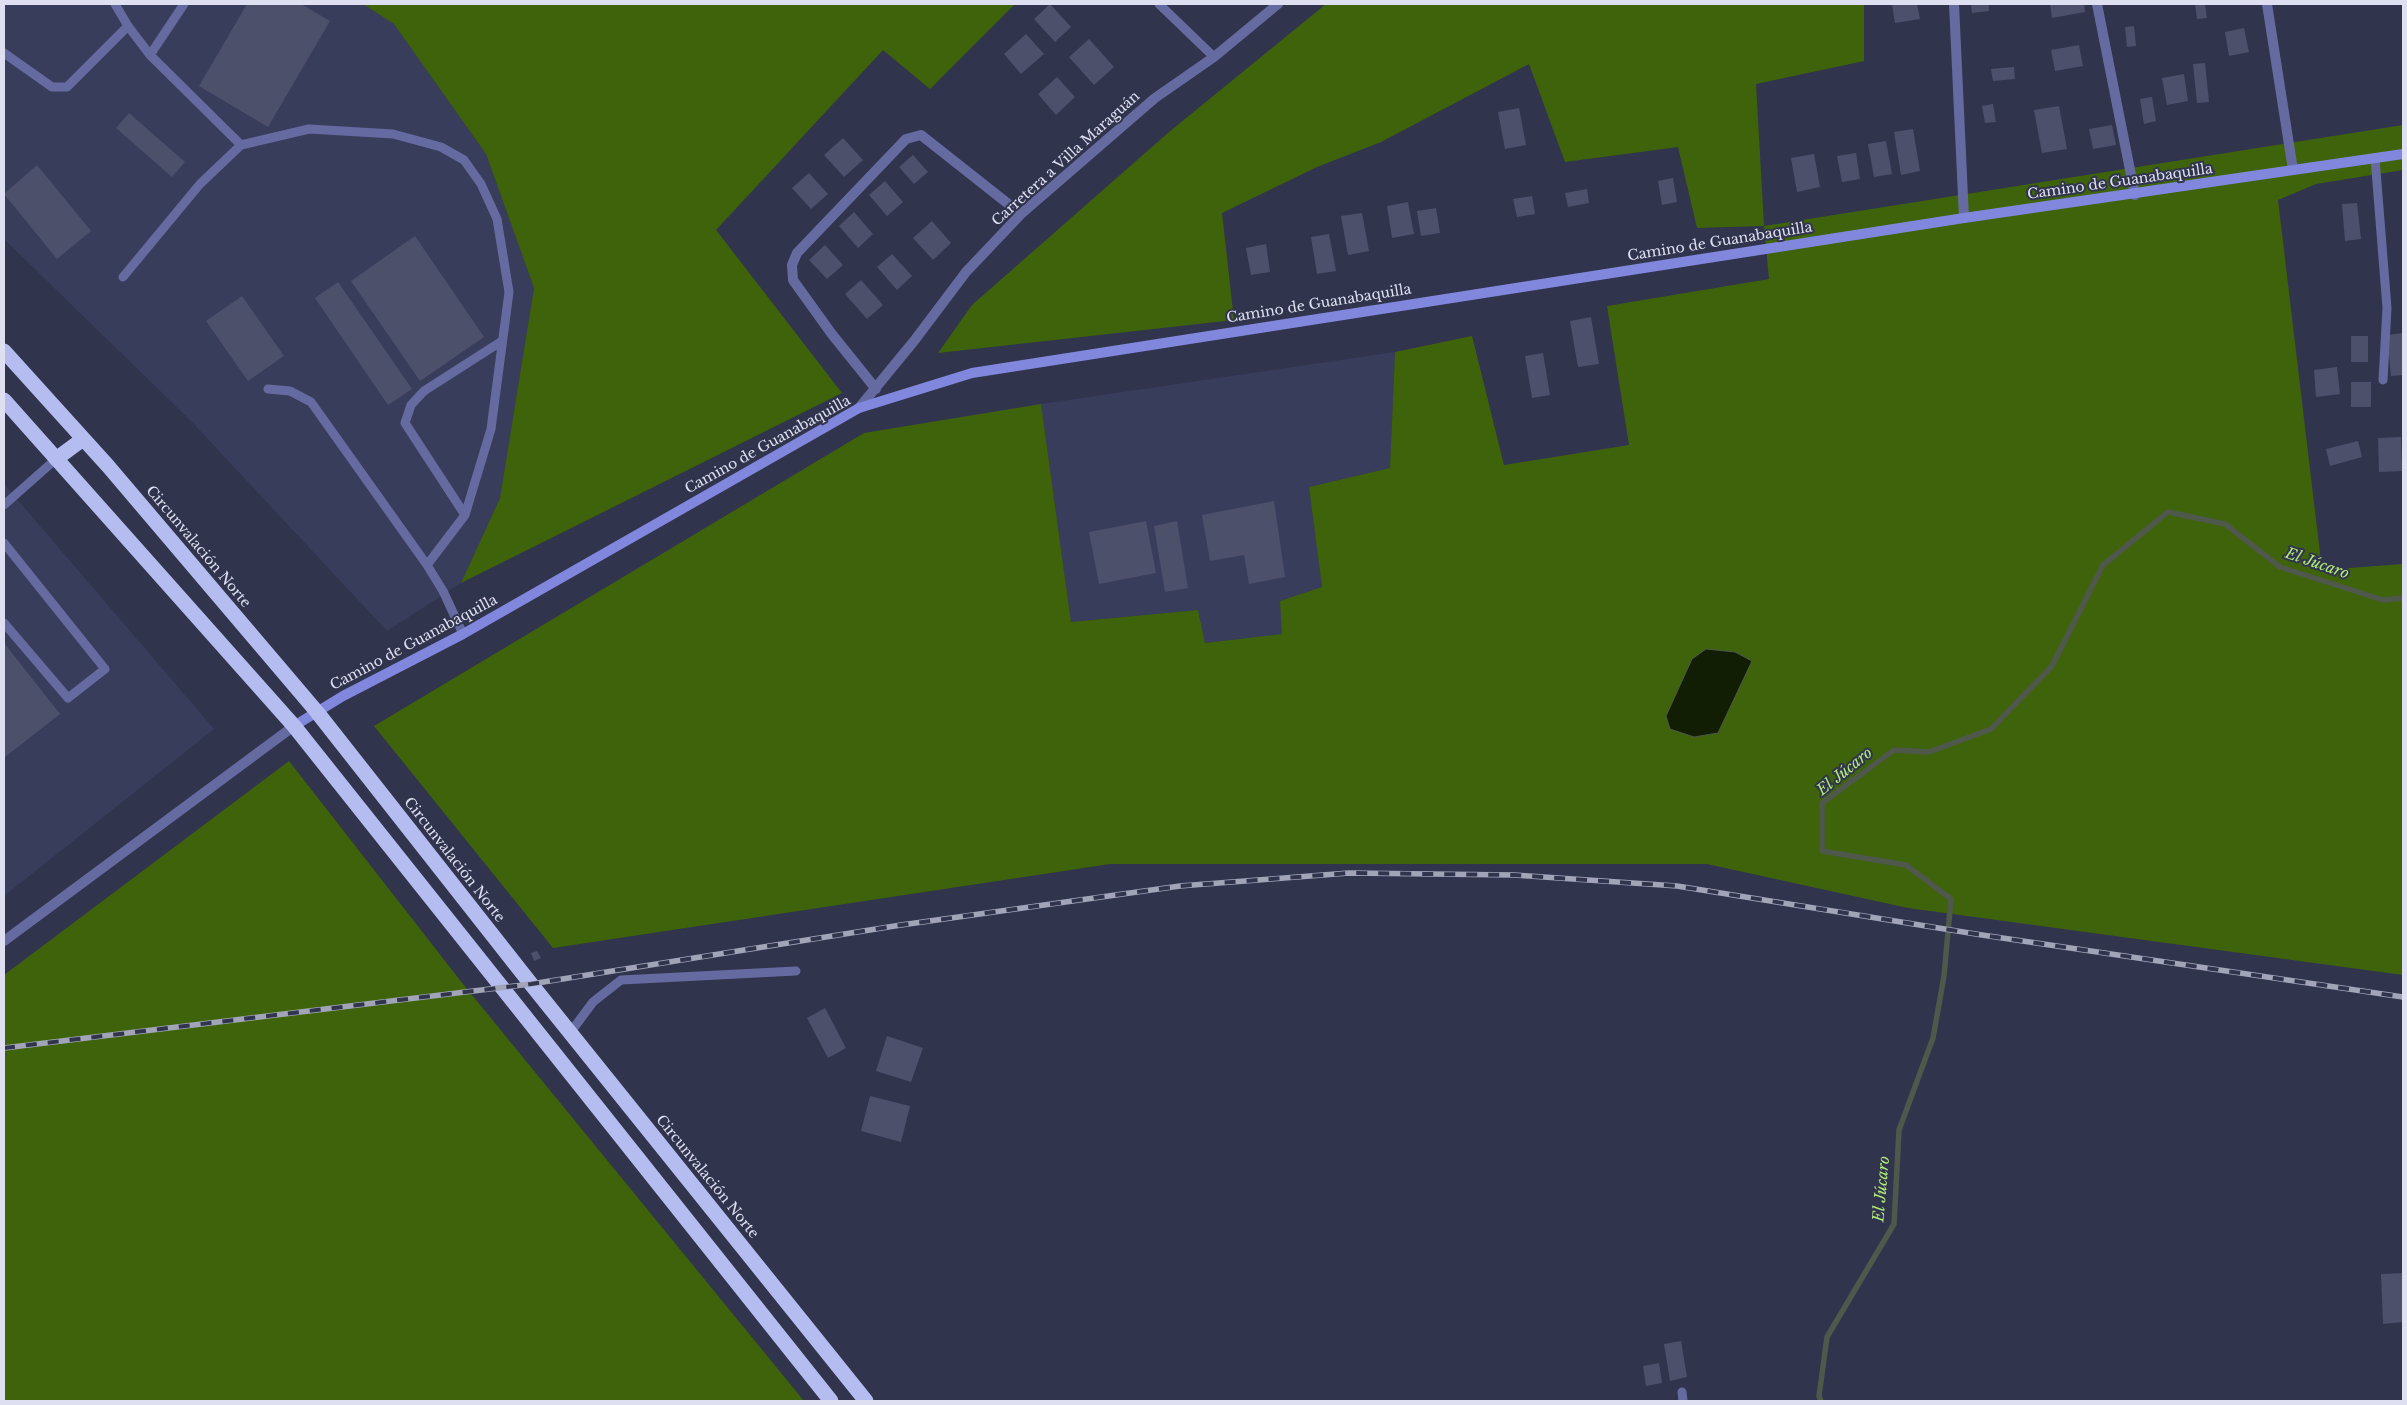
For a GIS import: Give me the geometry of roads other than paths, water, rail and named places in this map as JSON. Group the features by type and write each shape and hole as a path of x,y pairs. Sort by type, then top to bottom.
{"highway":[{"name":"Circunvalación Norte","path":"4,351 83,439 317,712 570,1033 866,1401"},
{"path":"4,400 294,726 831,1401"},
{"path":"56,459 83,439"}],"street":[{"name":"Carretera a Villa Maraguán","path":"860,408 914,342 966,272 1021,214 1155,98 1214,57 1278,4"},
{"path":"1954,4 1964,218"},
{"path":"2097,4 2135,195"},
{"path":"2267,4 2293,170"},
{"path":"876,388 831,333 793,280 792,265 797,253 906,139 921,135 1021,214"},
{"name":"Camino de Guanabaquilla","path":"294,726 463,634 860,408 972,373 1964,218 2135,195 2403,154"},
{"path":"4,941 294,726"}],"lane":[{"path":"115,4 128,26 150,55 241,145"},
{"path":"150,55 184,4"},
{"path":"1159,4 1214,57"},
{"path":"4,53 52,87 67,87 128,26"},
{"path":"123,276 200,184 241,145 310,129 393,134 441,147 464,160 481,184 497,219 509,292 491,429 465,514 427,566"},
{"path":"2375,158 2386,308 2383,380"},
{"path":"465,514 405,423 411,405 424,391 502,341"},
{"path":"268,389 290,391 311,402 427,566 443,591 463,634"},
{"path":"4,505 56,459"},
{"path":"4,543 105,668 68,698 4,623"},
{"path":"570,1033 593,1002 621,980 796,971"},
{"path":"1682,1392 1683,1401"}],"waterway":[{"name":"El Júcaro","path":"1821,1401 1819,1396 1827,1337 1894,1224 1899,1130 1933,1038 1944,976 1951,899 1906,865 1822,851 1822,803 1894,750 1929,752 1991,729 2052,666 2103,565 2168,512 2225,524 2280,567 2383,600 2403,598"}],"railway":[{"path":"4,1048 531,984 901,925 1180,886 1349,873 1514,875 1677,886 1982,935 2403,997"}]}
